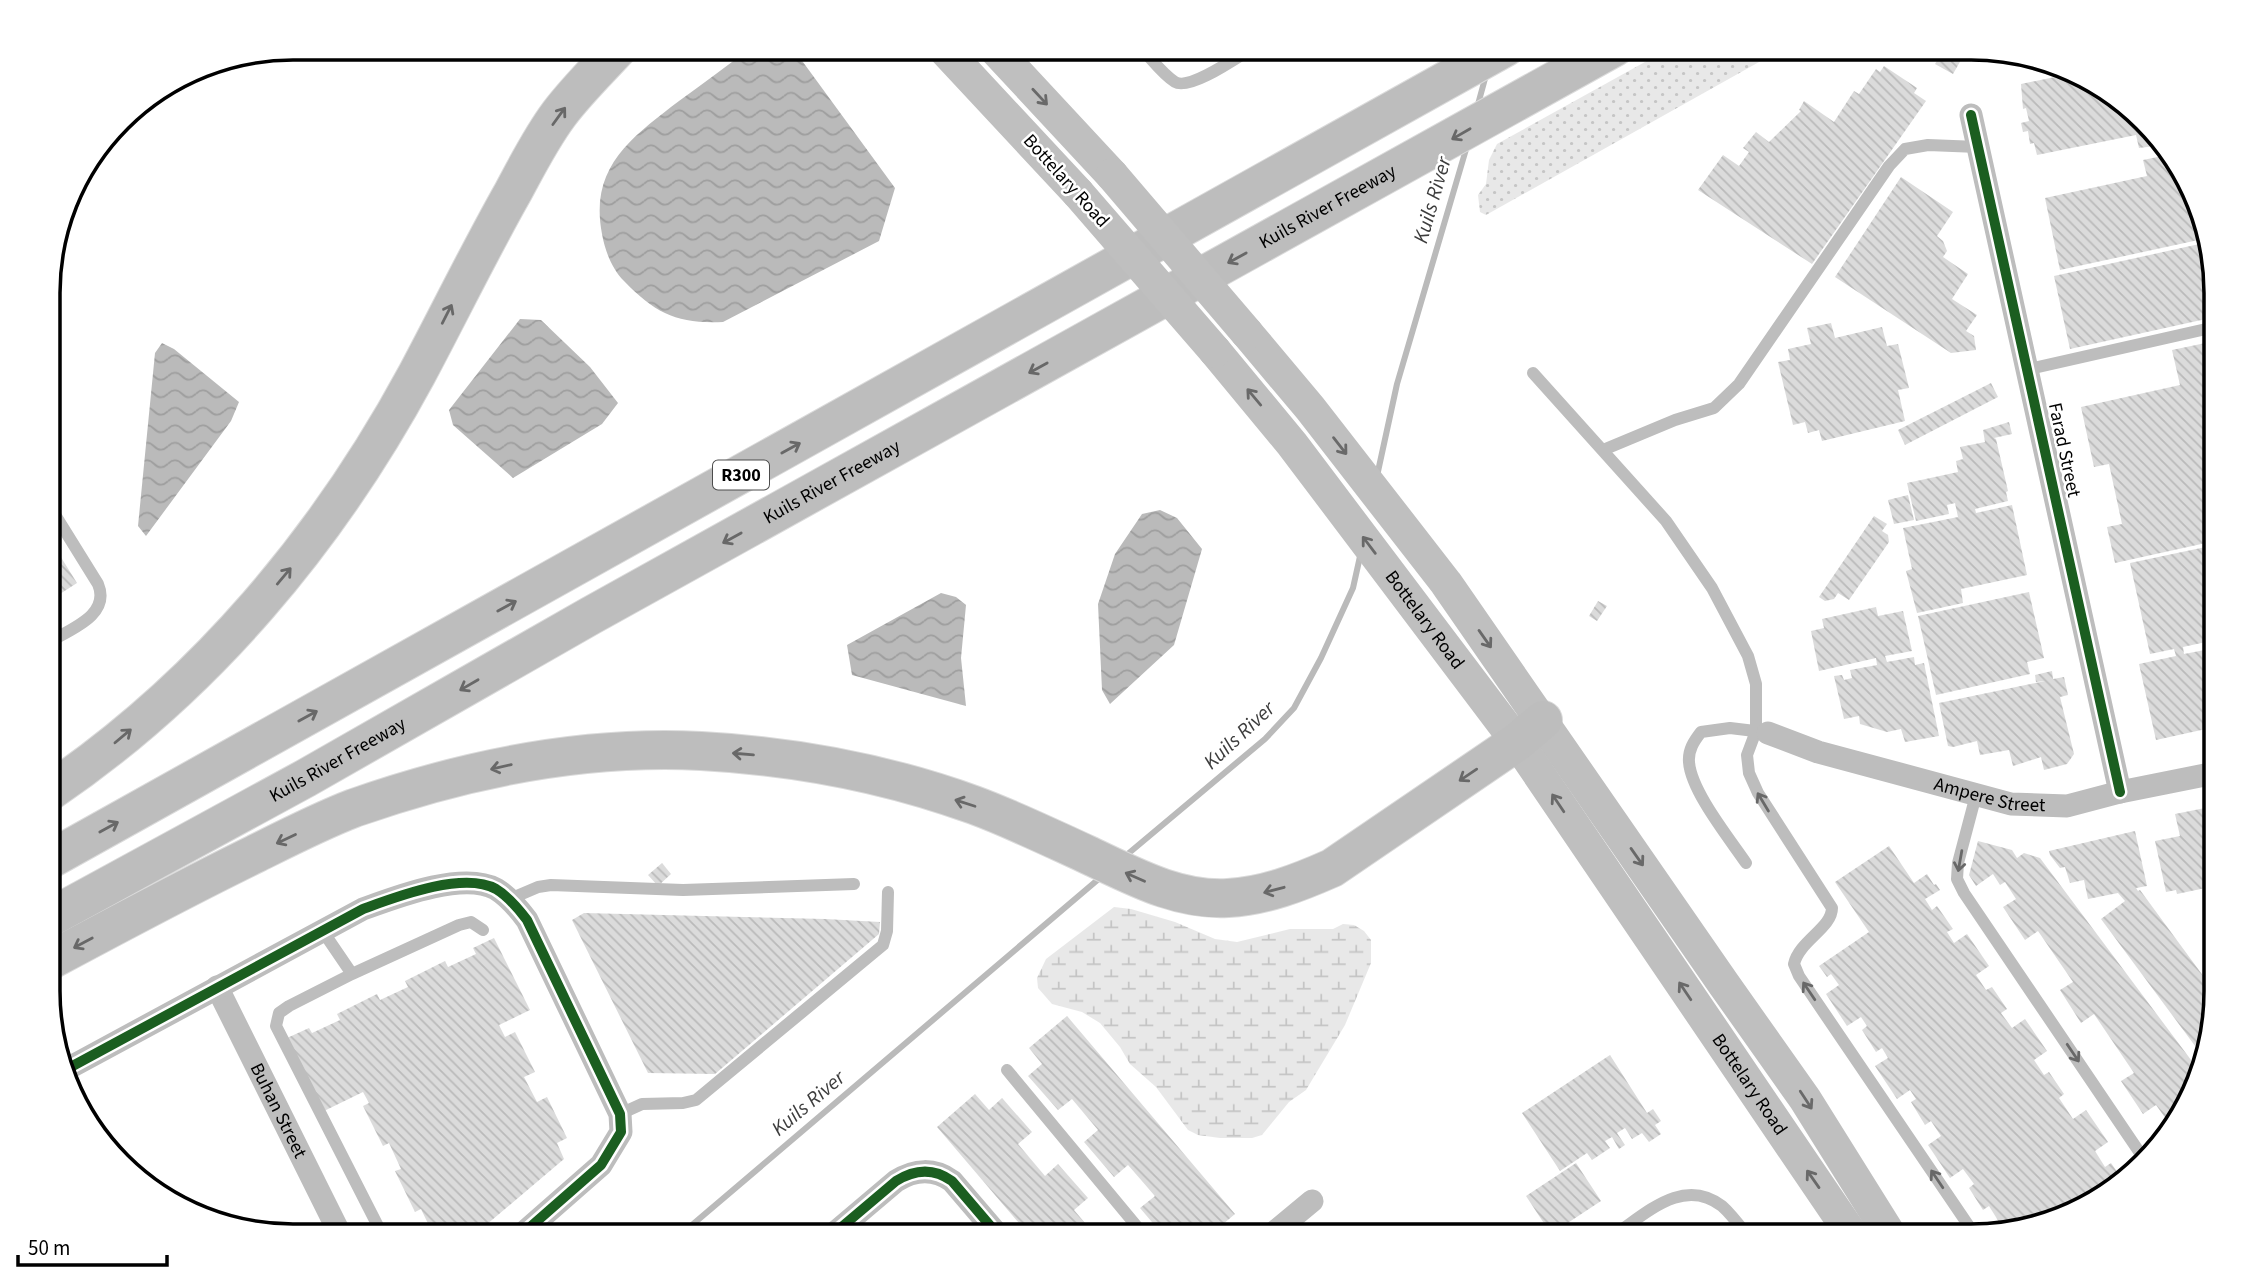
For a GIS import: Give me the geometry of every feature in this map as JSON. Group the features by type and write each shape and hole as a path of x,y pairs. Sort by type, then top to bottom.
{"highway":[{"path":"60,784 122,737 196,672 252,614 292,566 363,467 416,374 474,261 558,115 607,60"},
{"name":"R300","path":"60,854 1482,60"},
{"name":"Kuils River Freeway","path":"60,912 306,778 590,616 1591,60"},
{"path":"60,955 202,880 352,809 444,780 538,760 620,752 698,751 799,760 860,772 973,805 1028,827 1144,881 1200,897 1225,898 1255,895 1299,883 1332,868 1530,731"}],"main road":[{"name":"Bottelary Road","path":"954,60 1078,193 1215,351 1292,444 1426,618 1530,731 1768,1043 1883,1223"},
{"name":"Bottelary Road","path":"1005,60 1112,175 1247,333 1310,408 1446,583 1530,731 1844,1223"}],"street":[{"name":"Farad Street","path":"1971,115 2120,792"},
{"name":"Ampere Street","path":"1762,732 1818,752 2011,804 2067,806 2120,792 2203,776"},
{"path":"72,1066 363,909 398,896 450,884 476,884 494,888 510,899 527,920 620,1114 621,1132 601,1165 534,1224"},
{"name":"Buhan Street","path":"217,988 335,1224"},
{"path":"846,1224 896,1181 906,1175 928,1171 952,1181 988,1224"},
{"path":"1286,1223 1312,1201"}],"lane":[{"path":"1153,60 1173,81 1182,85 1194,82 1232,60"},
{"path":"1603,450 1675,420 1714,408 1739,384 1889,166 1905,149 1928,145 1978,148"},
{"path":"2029,369 2203,330"},
{"path":"1533,373 1666,521 1718,599 1748,656 1756,684 1762,732 1748,755 1749,773 1758,793 1832,908 1830,919 1798,952 1794,964 1799,976 1967,1223"},
{"path":"60,523 98,583 102,595 96,612 60,635"},
{"path":"1746,863 1692,778 1688,760 1692,743 1701,732 1730,728 1762,732"},
{"path":"1976,795 1958,863 1957,879 2139,1151"},
{"path":"510,899 538,887 551,886 683,890 854,884"},
{"path":"620,1114 642,1104 696,1100 883,945 887,931 888,892"},
{"path":"377,1224 276,1026 279,1013 352,974 459,925 471,922 483,930"},
{"path":"322,930 352,974"},
{"path":"1007,1070 1133,1224"},
{"path":"1632,1223 1669,1198 1687,1195 1706,1198 1722,1206 1737,1223"}],"green space":[{"path":"1649,60 1763,60 1486,215 1480,212 1478,195 1486,184 1489,160 1497,144"},
{"path":"1114,907 1131,909 1175,922 1215,939 1237,942 1290,929 1333,929 1343,924 1354,925 1364,931 1371,940 1371,963 1345,1025 1306,1090 1289,1102 1262,1135 1252,1138 1220,1138 1198,1135 1188,1130 1156,1087 1130,1064 1100,1023 1082,1012 1052,1004 1038,988 1037,978 1046,959"}],"water":[{"path":"735,60 801,60 895,188 879,241 723,322 680,319 658,309 647,302 616,271 607,253 600,211 602,190 608,172 618,156 662,114"},
{"path":"520,319 541,320 590,367 618,403 602,424 513,478 453,425 449,410"},
{"path":"162,343 174,349 239,402 231,421 146,536 138,526 155,353"},
{"path":"1160,510 1177,518 1202,549 1174,645 1110,704 1102,690 1098,604 1115,554 1142,514"},
{"path":"941,593 956,597 966,605 961,658 966,706 852,675 847,645"}],"building":[{"path":"1937,60 1961,60 1953,74 1935,64"},
{"path":"1884,66 1917,88 1914,93 1926,101 1812,264 1698,190 1723,155 1739,166 1749,152 1743,148 1756,132 1769,142 1801,111 1799,110 1804,101 1834,122 1854,91 1859,94 1876,69 1880,72"},
{"path":"2060,77 2112,108 2151,146 2139,148 2136,135 2037,155 2034,143 2030,144 2028,131 2023,132 2021,123 2029,121 2026,108 2023,109 2021,84"},
{"path":"2159,157 2186,203 2198,240 2060,270 2045,198 2147,176 2143,160"},
{"path":"1901,177 1953,212 1937,236 1943,241 1947,251 1943,257 1968,274 1952,299 1977,315 1966,331 1974,336 1976,350 1951,353 1835,277"},
{"path":"2198,244 2203,277 2203,320 2070,349 2054,276"},
{"path":"1831,323 1835,338 1882,327 1887,346 1898,344 1909,388 1898,390 1905,421 1822,441 1819,430 1808,433 1805,422 1793,425 1778,362 1790,360 1788,349 1811,344 1807,328"},
{"path":"2203,344 2203,544 2115,563 2107,527 2122,524 2109,464 2094,467 2081,407 2180,385 2172,350"},
{"path":"1991,383 1998,397 1905,445 1898,430"},
{"path":"2009,422 2012,434 1994,438 2008,491 2008,501 1975,509 1976,513 2012,505 2027,575 1961,589 1963,603 1917,613 1906,571 1912,569 1903,528 1958,517 1955,503 1947,505 1949,514 1916,521 1907,483 1958,472 1956,461 1963,459 1960,447 1985,442 1983,430"},
{"path":"1908,495 1914,520 1894,524 1888,500"},
{"path":"1874,516 1887,524 1882,531 1888,535 1889,542 1849,600 1838,593 1834,599 1825,601 1819,597"},
{"path":"2203,548 2203,643 2183,647 2184,654 2203,650 2203,730 2156,740 2139,664 2176,656 2174,649 2150,654 2130,563"},
{"path":"60,556 77,583 60,594"},
{"path":"2029,592 2044,658 2027,662 2030,674 1936,695 1918,616"},
{"path":"1598,601 1607,606 1597,621 1589,616"},
{"path":"1876,607 1878,616 1903,611 1912,651 1885,656 1887,662 1914,657 1915,665 1924,663 1939,736 1905,742 1901,729 1887,732 1860,724 1859,716 1844,719 1834,676 1842,675 1844,680 1852,678 1850,670 1877,665 1876,658 1819,671 1811,631 1824,628 1822,619"},
{"path":"2052,671 2053,679 2064,677 2068,695 2060,697 2074,754 2067,764 2044,770 2041,757 2013,766 2009,750 1980,755 1977,741 1948,746 1939,703 2045,681 2036,682 2035,675"},
{"path":"2203,808 2203,889 2177,894 2176,890 2166,892 2155,841 2180,836 2175,814"},
{"path":"2135,831 2147,886 2136,888 2203,976 2202,1021 2197,1048 2101,919 2125,901 2118,893 2088,899 2084,880 2070,883 2065,867 2060,868 2049,851"},
{"path":"1978,841 2012,850 2017,858 2024,853 2040,858 2192,1062 2186,1080 2165,1118 2156,1105 2143,1114 2121,1081 2134,1073 2094,1014 2081,1023 2060,990 2073,982 2038,931 2025,940 2003,907 2016,899 2005,882 2000,885 1993,874 1976,886 1969,875"},
{"path":"1889,846 1914,883 1927,874 1940,890 1925,899 1932,910 1937,906 1953,929 1947,932 1954,943 1967,934 1989,966 1976,975 1986,990 1992,987 2007,1009 2001,1013 2012,1028 2025,1019 2047,1051 2034,1060 2044,1075 2049,1072 2064,1094 2059,1098 2073,1119 2086,1110 2108,1142 2095,1151 2105,1167 2111,1163 2117,1171 2074,1199 2046,1211 1999,1221 1989,1206 1983,1210 1969,1188 1974,1184 1963,1169 1950,1178 1928,1145 1941,1136 1931,1121 1925,1125 1911,1102 1916,1099 1910,1090 1897,1099 1875,1066 1888,1058 1882,1048 1876,1052 1862,1030 1867,1026 1861,1017 1847,1026 1826,994 1839,985 1831,974 1827,977 1819,966 1869,932 1835,882"},
{"path":"662,863 671,874 658,886 648,875"},
{"path":"584,913 880,922 879,934 715,1074 648,1073 572,920"},
{"path":"494,938 530,1010 499,1025 505,1037 515,1032 535,1072 524,1077 537,1102 547,1097 567,1138 557,1143 564,1159 487,1224 428,1224 421,1209 415,1212 395,1171 401,1169 389,1143 383,1146 363,1106 369,1103 363,1092 324,1111 287,1038 309,1028 312,1033 340,1020 337,1014 377,994 380,1000 408,987 405,981 445,961 448,967 476,954 473,948"},
{"path":"1067,1016 1235,1214 1224,1223 1153,1223 1140,1208 1155,1196 1128,1165 1114,1177 1084,1142 1098,1130 1072,1099 1058,1110 1028,1076 1042,1064 1029,1048"},
{"path":"1610,1055 1647,1113 1653,1109 1661,1121 1655,1125 1661,1134 1649,1142 1642,1133 1632,1139 1625,1128 1617,1133 1625,1145 1619,1149 1612,1137 1605,1141 1610,1148 1592,1160 1587,1153 1560,1171 1522,1113"},
{"path":"975,1094 989,1110 1002,1098 1032,1132 1018,1144 1045,1176 1058,1164 1088,1198 1074,1210 1085,1224 1019,1224 937,1127"},
{"path":"1576,1163 1601,1201 1567,1223 1544,1223 1526,1196"}],"waterway":[{"name":"Kuils River","path":"1477,108 1486,75"},
{"name":"Kuils River","path":"1377,476 1397,384 1467,146"},
{"name":"Kuils River","path":"1123,858 1265,739 1294,708 1321,658 1353,588 1361,552"},
{"name":"Kuils River","path":"693,1224 1101,877"}],"cycle path":[{"path":"1971,115 2120,792"},
{"path":"72,1066 363,909 448,884 482,884 505,896 527,920 620,1114 621,1132 601,1165 534,1224"},
{"path":"846,1224 896,1181 917,1172 931,1172 952,1181 988,1224"}]}
